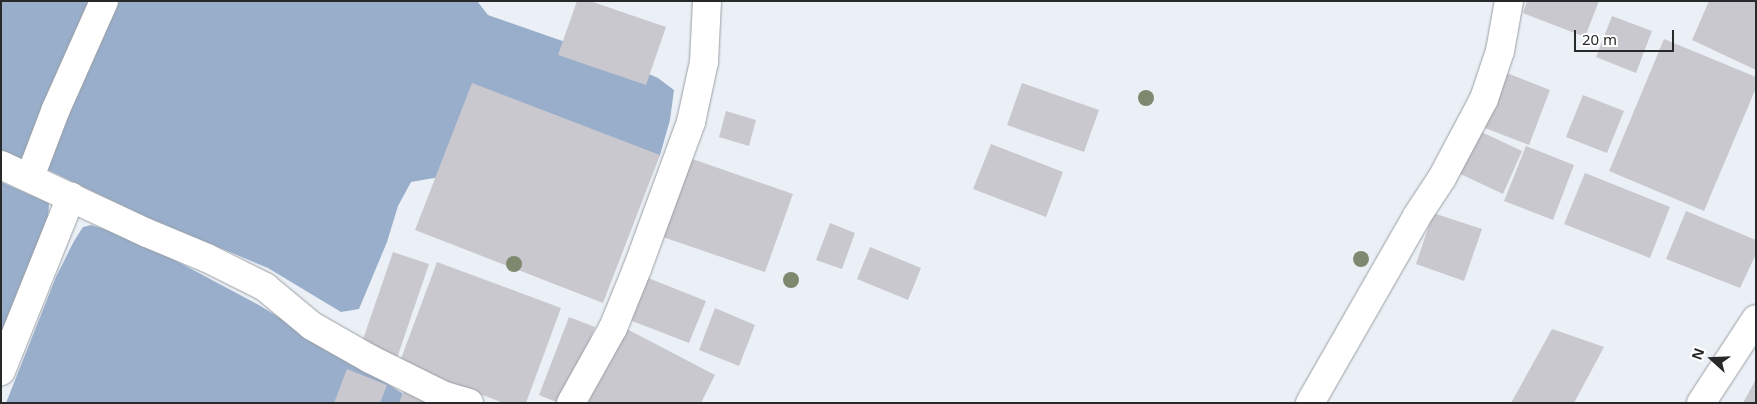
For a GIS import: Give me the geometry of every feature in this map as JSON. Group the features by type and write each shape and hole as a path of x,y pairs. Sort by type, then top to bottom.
{"street":[{"path":"30,178 56,109 104,1"},
{"path":"571,403 613,328 637,269 691,122 704,62 707,1"},
{"path":"1310,403 1417,216 1442,178 1484,99 1500,51 1509,1"},
{"path":"1,165 146,233 207,258 265,287 312,326 370,359 445,396 470,403"},
{"path":"1,371 71,197"},
{"path":"1701,403 1756,320"}],"water":[{"path":"1,1 97,1 23,164 1,156"},
{"path":"119,1 477,1 488,15 617,60 658,78 674,90 670,120 660,155 649,176 473,193 434,178 411,182 398,206 387,242 359,309 341,312 268,268 146,217 44,168 104,29"},
{"path":"1,182 49,203 48,221 1,344"},
{"path":"91,225 114,232 152,248 257,304 417,403 6,403 56,277 83,227"}],"building":[{"path":"577,1 590,1 666,27 646,85 558,55"},
{"path":"1527,1 1599,1 1585,37 1523,13"},
{"path":"1709,1 1756,1 1756,70 1692,40"},
{"path":"1612,16 1652,31 1636,73 1596,57"},
{"path":"1664,39 1756,77 1756,88 1704,211 1609,171"},
{"path":"1499,70 1550,90 1529,145 1477,125"},
{"path":"472,83 660,155 603,303 415,230"},
{"path":"1022,83 1099,110 1084,152 1007,125"},
{"path":"1583,95 1624,111 1607,153 1566,137"},
{"path":"726,111 756,120 749,146 719,137"},
{"path":"1473,128 1522,151 1503,194 1454,171"},
{"path":"991,144 1063,172 1046,217 973,189"},
{"path":"1526,146 1574,165 1553,220 1504,201"},
{"path":"684,156 793,194 765,272 657,235"},
{"path":"1585,173 1670,207 1650,258 1564,224"},
{"path":"1686,211 1756,240 1756,254 1740,288 1666,259"},
{"path":"1433,213 1482,229 1464,281 1416,264"},
{"path":"830,223 855,233 842,269 816,260"},
{"path":"870,247 921,268 908,300 857,279"},
{"path":"393,252 429,264 396,361 360,348"},
{"path":"437,262 561,308 526,403 504,403 399,364"},
{"path":"643,276 706,301 689,343 627,319"},
{"path":"715,308 755,325 739,366 699,350"},
{"path":"569,317 595,327 566,403 559,403 539,395"},
{"path":"625,328 715,375 701,403 586,403"},
{"path":"1552,329 1604,347 1574,403 1511,403"},
{"path":"347,369 387,385 380,403 334,403"},
{"path":"1756,379 1756,403 1743,403"},
{"path":"404,390 434,403 399,403"}]}
